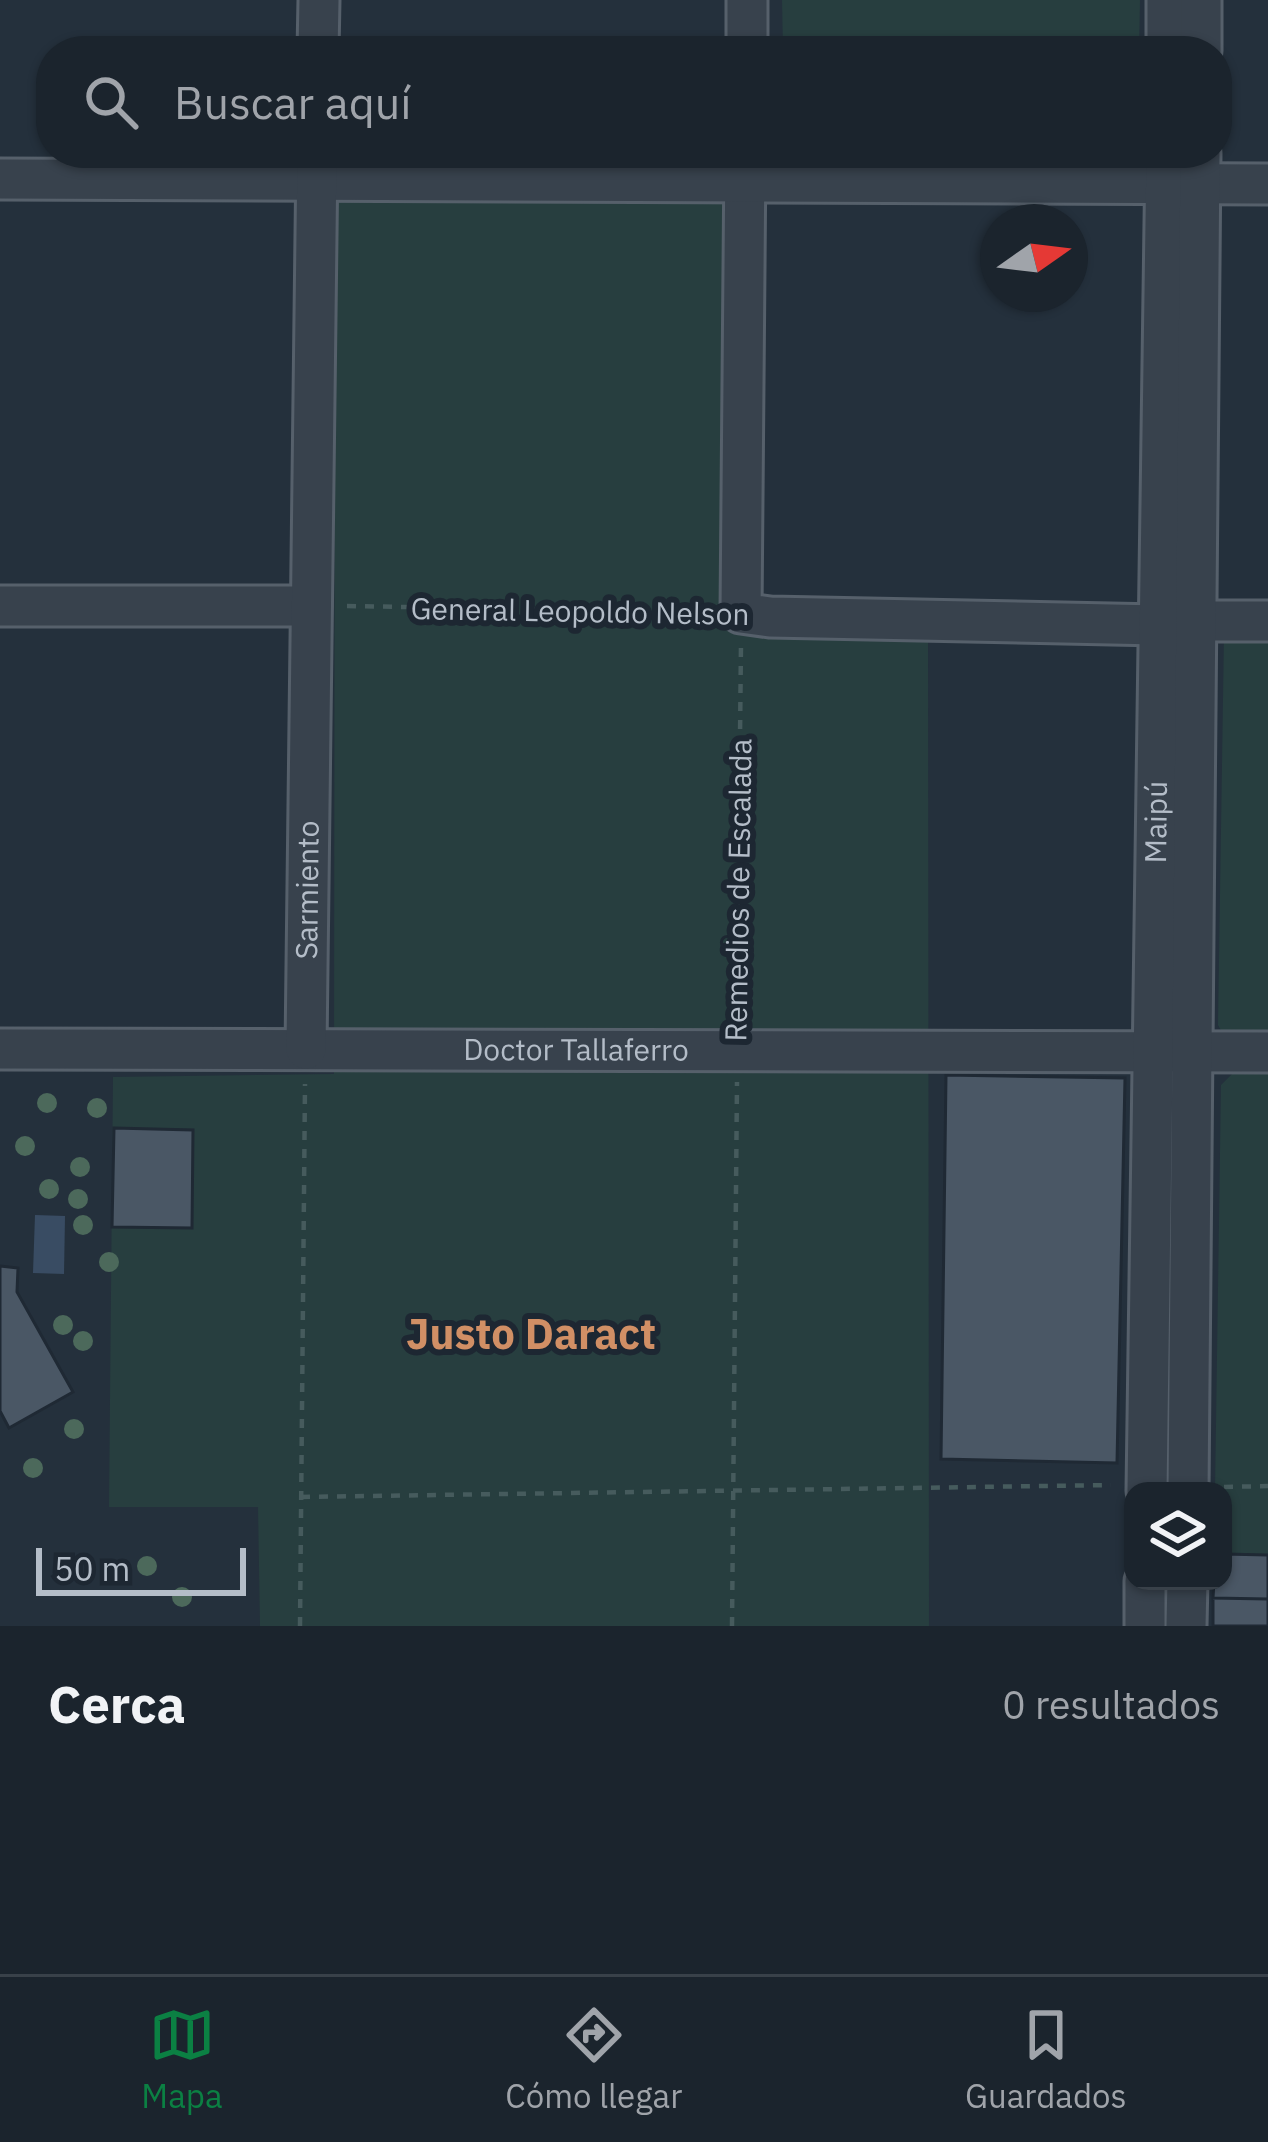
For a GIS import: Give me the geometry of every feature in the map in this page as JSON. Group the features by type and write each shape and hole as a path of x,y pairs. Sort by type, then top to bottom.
{"street":[{"path":"318,36 319,0"},
{"path":"747,36 748,0"},
{"path":"1167,0 1167,36"},
{"path":"1201,0 1201,36"},
{"path":"0,178 264,168"},
{"name":"Sarmiento","path":"306,1048 317,168"},
{"path":"741,613 745,168 1182,168 1268,184"},
{"name":"Maipú","path":"1182,168 1178,623 1193,1053 1188,1482"},
{"path":"0,606 311,606"},
{"name":"General Leopoldo Nelson","path":"741,613 1268,621"},
{"name":"Maipú","path":"1147,1482 1153,1054 1178,623"},
{"name":"Doctor Tallaferro","path":"0,1048 1193,1053"},
{"path":"1193,1053 1268,1052"},
{"path":"1145,1590 1145,1626"},
{"path":"1186,1626 1187,1590"}],"path":[{"name":"General Leopoldo Nelson","path":"311,606 741,613"},
{"name":"Remedios de Escalada","path":"732,1626 741,613"},
{"path":"300,1626 306,1048"},
{"path":"1232,1487 1268,1486"},
{"path":"301,1497 1124,1488"}],"green space":[{"path":"782,0 1140,0 1139,36 783,36"},
{"path":"335,198 731,200 741,612 928,620 929,1626 260,1626 258,1507 109,1507 113,1077 334,1074"},
{"path":"1224,633 1268,633 1268,1036 1224,1036 1218,1025"},
{"path":"1235,1071 1268,1071 1268,1555 1232,1554 1232,1482 1215,1482 1221,1085"}],"water":[{"path":"35,1215 65,1216 64,1274 33,1273"}],"building":[{"path":"946,1075 1125,1078 1117,1463 941,1459"},
{"path":"114,1128 193,1130 192,1228 112,1227"},
{"path":"0,1266 18,1268 17,1292 73,1392 9,1428 0,1411"},
{"path":"1232,1554 1268,1555 1268,1599 1213,1598 1213,1590 1232,1590"},
{"path":"1213,1598 1268,1599 1268,1626 1213,1626"}],"district":[{"name":"Justo Daract","path":"531,1334"}]}
